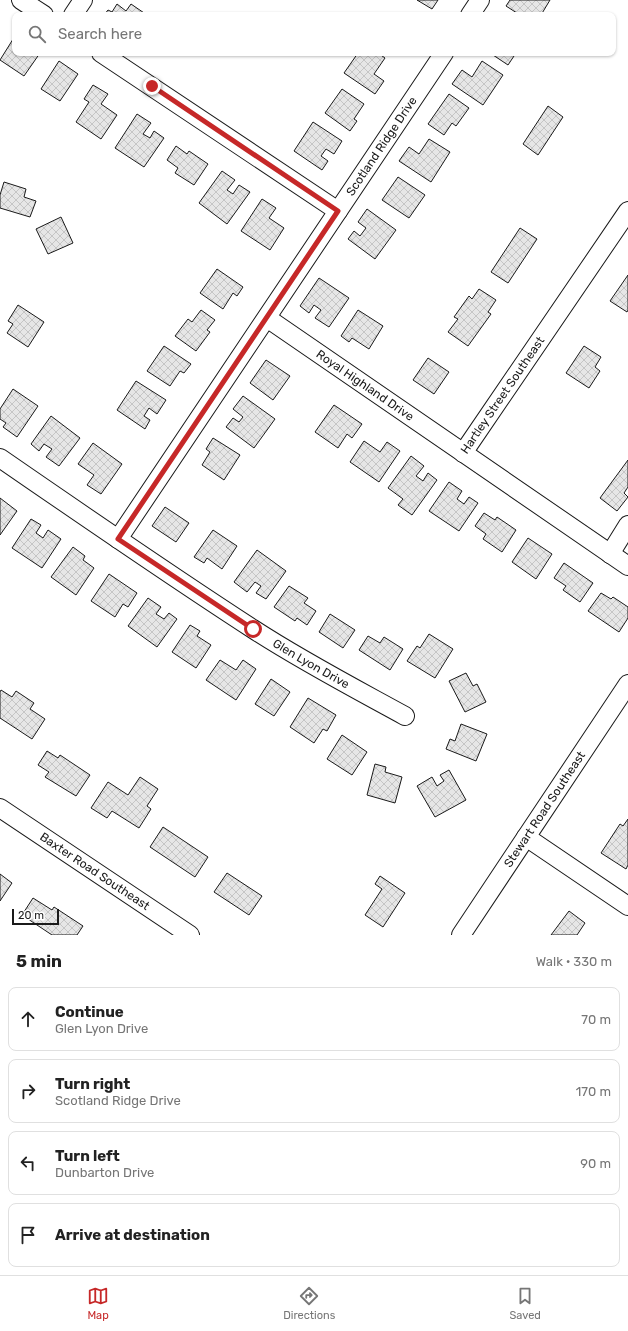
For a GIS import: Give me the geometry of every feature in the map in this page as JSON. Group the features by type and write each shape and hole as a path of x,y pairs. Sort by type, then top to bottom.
{"street":[{"path":"21,0 39,12"},
{"path":"75,12 83,0"},
{"path":"472,12 480,0"},
{"path":"106,56 338,211"},
{"name":"Scotland Ridge Drive","path":"118,539 442,56"},
{"name":"Hartley Street Southeast","path":"628,211 463,453 628,566"},
{"name":"Royal Highland Drive","path":"267,318 463,453"},
{"name":"Glen Lyon Drive","path":"0,458 253,629 295,655 405,716"},
{"path":"610,554 628,525"},
{"name":"Stewart Road Southeast","path":"461,935 628,684"},
{"name":"Baxter Road Southeast","path":"0,808 190,935"},
{"path":"526,837 628,906"}],"building":[{"path":"417,0 438,0 432,9"},
{"path":"510,0 550,0 543,12 515,12 506,6"},
{"path":"117,4 126,11 131,4 143,12 112,12"},
{"path":"12,41 12,56 38,56 24,76 0,60"},
{"path":"356,56 382,56 385,58 374,74 384,81 375,94 344,73"},
{"path":"494,56 514,56 508,65"},
{"path":"59,61 78,74 60,101 41,89"},
{"path":"482,61 503,75 483,105 452,84 462,70 472,77"},
{"path":"93,85 108,94 101,104 117,115 101,139 76,122 89,102 84,99"},
{"path":"342,89 364,104 354,119 357,121 350,131 325,113"},
{"path":"449,94 469,108 456,126 452,123 444,135 428,124"},
{"path":"548,106 563,117 538,155 523,144"},
{"path":"137,114 151,123 143,134 150,138 154,131 164,138 144,167 115,148"},
{"path":"313,122 342,141 334,154 326,149 321,156 328,161 322,170 294,151"},
{"path":"429,139 450,152 431,182 399,161 409,147 419,154"},
{"path":"176,146 187,154 189,151 208,164 194,185 175,173 178,168 167,160"},
{"path":"222,171 235,180 227,190 233,194 239,185 250,192 227,224 199,203"},
{"path":"398,177 425,195 409,218 382,200"},
{"path":"4,182 26,189 24,197 36,201 30,217 0,208 0,195"},
{"path":"262,199 276,208 269,218 284,228 270,250 241,231"},
{"path":"367,209 396,230 375,259 348,239 354,231 360,236 366,228 358,222"},
{"path":"61,217 73,243 48,254 36,229"},
{"path":"520,228 537,239 508,283 491,272"},
{"path":"217,269 243,287 237,296 233,293 223,309 200,293"},
{"path":"628,275 628,310 627,312 610,301"},
{"path":"319,278 349,298 329,327 315,318 321,310 314,305 309,313 300,306"},
{"path":"479,289 496,300 488,312 491,314 468,346 448,332 458,319 454,317 469,296 472,299"},
{"path":"18,305 44,322 28,347 7,333 13,324 8,321"},
{"path":"201,310 215,320 207,330 210,332 196,351 175,336 188,319 192,322"},
{"path":"358,310 383,326 369,349 352,338 349,342 341,336"},
{"path":"164,346 191,364 184,373 180,371 170,386 147,371"},
{"path":"584,346 601,357 595,367 600,371 589,388 566,373"},
{"path":"428,358 449,372 434,394 413,380"},
{"path":"266,360 290,376 273,400 250,383"},
{"path":"136,381 166,400 157,414 149,408 144,416 150,420 145,429 117,410"},
{"path":"13,389 38,406 17,437 3,427 6,423 0,419 0,409"},
{"path":"243,396 275,419 254,448 226,427 233,418 239,422 243,417 233,409"},
{"path":"334,405 362,424 352,438 347,434 338,448 315,432"},
{"path":"51,416 80,438 59,466 46,457 52,449 44,444 39,451 31,444"},
{"path":"213,438 240,455 224,480 202,465 210,452 206,449"},
{"path":"364,441 380,452 387,442 400,451 379,482 350,462"},
{"path":"93,443 122,464 101,494 87,485 94,475 78,464"},
{"path":"411,456 424,466 416,476 423,481 428,473 437,480 412,515 398,505 403,499 388,488"},
{"path":"628,460 628,487 624,493 628,497 617,511 600,498"},
{"path":"449,482 462,491 457,499 464,504 469,497 478,503 459,531 429,511"},
{"path":"0,498 17,511 0,535"},
{"path":"165,507 189,523 176,542 152,526"},
{"path":"484,513 495,520 497,517 516,530 502,552 483,539 486,534 475,526"},
{"path":"31,519 41,525 36,533 43,538 48,530 61,539 42,568 12,548"},
{"path":"213,530 237,546 222,569 207,558 204,563 194,557"},
{"path":"528,538 552,554 536,579 512,562"},
{"path":"73,547 85,556 83,560 94,568 76,595 51,577"},
{"path":"257,550 286,571 266,599 256,593 261,586 255,582 247,592 234,582"},
{"path":"564,563 593,583 580,602 563,590 566,586 554,578"},
{"path":"109,574 137,593 128,607 123,604 115,617 91,601"},
{"path":"289,586 308,598 304,603 316,611 307,625 297,618 295,621 274,607"},
{"path":"601,593 611,599 613,597 628,607 628,618 619,632 588,611"},
{"path":"148,598 161,607 156,614 164,619 169,613 177,619 157,647 128,626"},
{"path":"330,614 355,630 343,648 319,632"},
{"path":"190,625 200,631 197,636 211,645 196,668 172,652"},
{"path":"429,634 453,649 435,678 407,661 417,646 420,648"},
{"path":"368,636 380,643 384,637 403,649 390,670 359,650"},
{"path":"220,660 236,670 243,660 256,669 236,700 206,680"},
{"path":"466,673 473,686 477,684 486,702 465,712 449,681"},
{"path":"271,679 290,692 274,716 255,704"},
{"path":"1,690 12,697 16,691 34,703 30,709 45,719 32,739 0,718"},
{"path":"308,698 336,715 327,731 323,729 314,743 290,727"},
{"path":"461,724 487,734 476,761 446,749 450,739 455,741"},
{"path":"342,735 367,752 352,775 327,759"},
{"path":"47,751 58,758 60,755 90,775 76,796 45,777 49,772 38,765"},
{"path":"375,764 386,767 385,772 402,777 395,803 367,795"},
{"path":"449,770 466,800 435,817 417,786 432,777 437,786 444,781 440,775"},
{"path":"140,777 158,789 147,806 151,809 139,828 112,811 107,818 91,808 108,782 128,795"},
{"path":"628,819 628,865 626,869 601,853 620,824 623,826"},
{"path":"163,827 208,857 195,877 150,847"},
{"path":"227,873 262,896 249,915 214,892"},
{"path":"0,874 12,883 0,901"},
{"path":"380,876 405,893 383,927 365,915 382,889 375,884"},
{"path":"33,898 52,910 54,907 83,926 77,935 52,935 22,915"},
{"path":"569,911 585,923 577,935 551,935"}],"route":[{"path":"152,86 338,211 118,539 253,629"}]}
